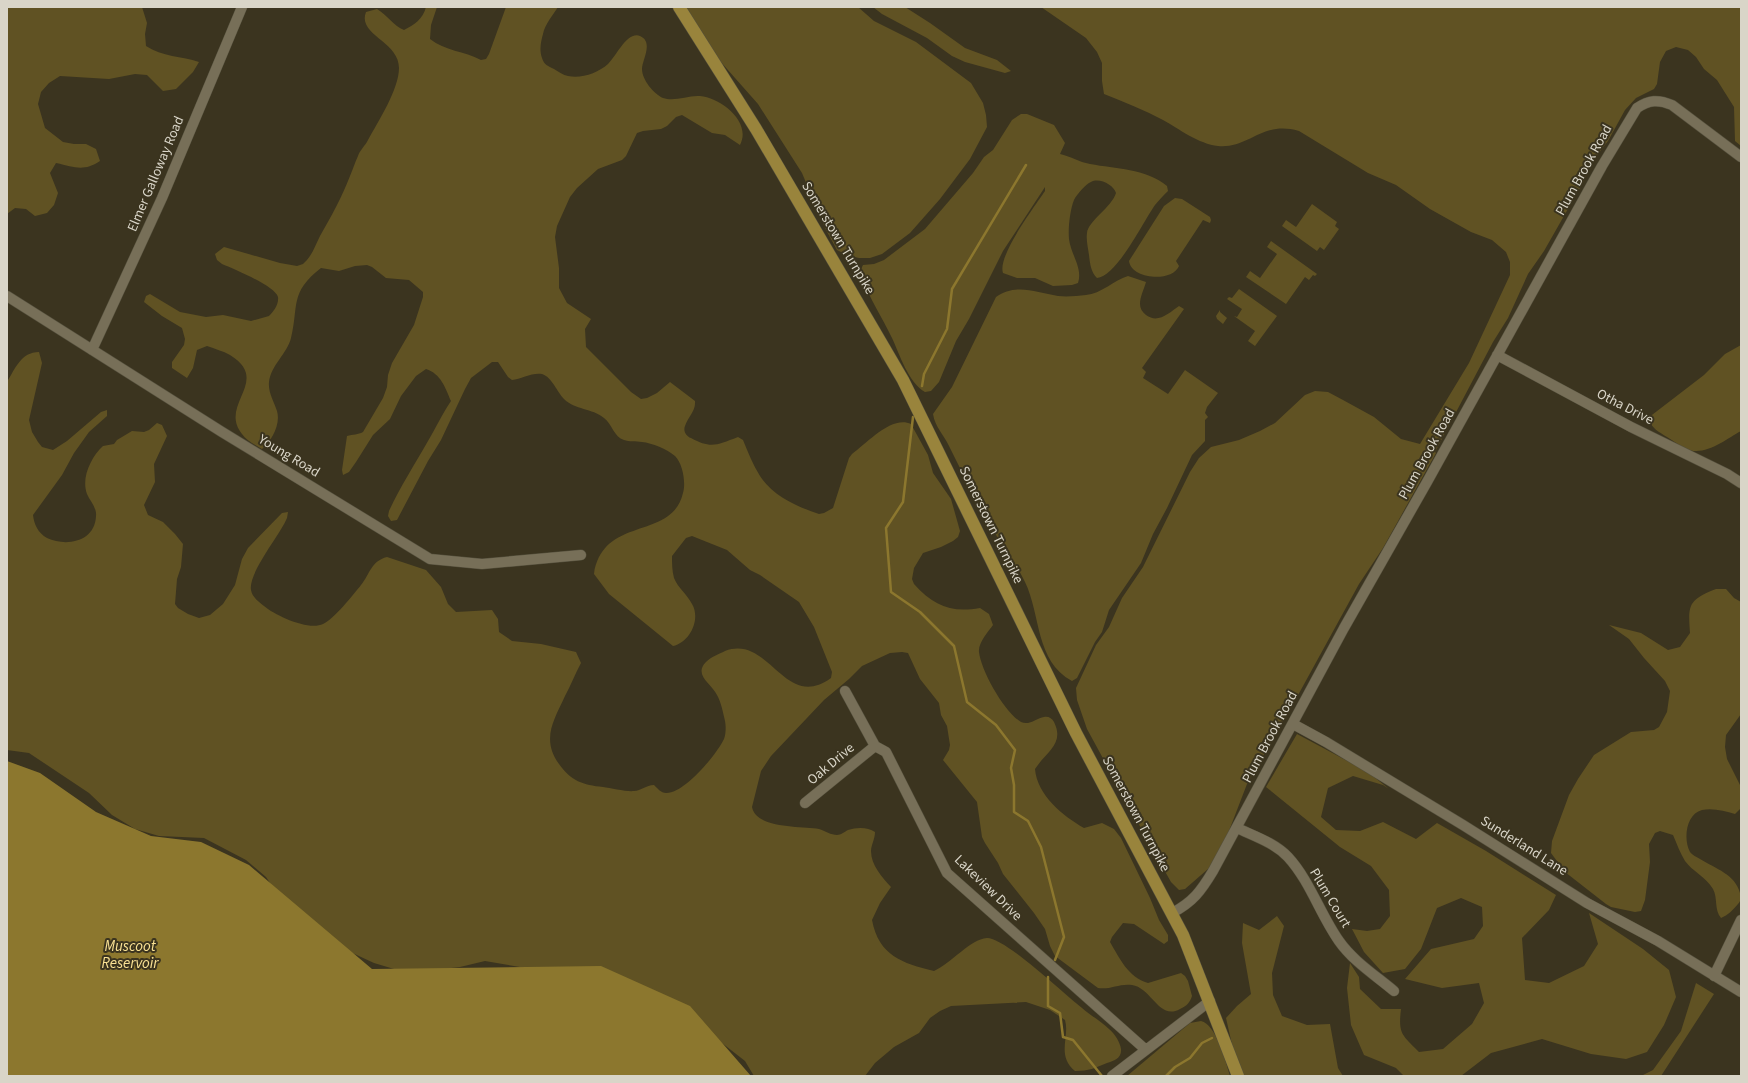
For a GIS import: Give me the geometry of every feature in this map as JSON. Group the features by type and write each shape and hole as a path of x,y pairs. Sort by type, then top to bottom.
{"main road":[{"name":"Somerstown Turnpike","path":"679,7 756,129 904,380 1072,726 1172,913 1194,960 1238,1076"}],"street":[{"name":"Elmer Galloway Road","path":"92,350 162,198 242,7"},
{"name":"Plum Brook Road","path":"1172,913 1194,898 1207,881 1238,828 1348,622 1602,166 1637,108 1644,103 1653,100 1664,102 1672,106 1741,157"},
{"name":"Young Road","path":"7,296 430,558 482,564 581,555"},
{"name":"Otha Drive","path":"1497,356 1741,483"},
{"name":"Lakeview Drive","path":"844,691 861,717 875,746 886,752 947,873 1146,1050"},
{"name":"Sunderland Lane","path":"1293,724 1326,742 1463,825 1587,903 1658,941 1741,992"},
{"name":"Oak Drive","path":"805,803 875,746"},
{"name":"Plum Court","path":"1238,828 1274,846 1288,857 1307,884 1340,942 1361,964 1394,991"},
{"path":"1714,976 1741,920"},
{"path":"1112,1076 1210,1001"}],"shaded area":[{"path":"7,7 142,7 147,23 145,34 146,46 152,50 165,54 199,62 193,72 176,89 163,91 147,75 135,74 109,79 60,76 49,83 41,92 38,104 45,128 63,142 86,144 96,149 100,161 84,168 56,163 50,173 58,193 54,205 47,213 35,216 26,209 15,208 7,214"},
{"path":"426,7 437,7 431,25 430,39 448,49 481,60 486,59 489,54 506,7 558,7 544,30 541,55 546,65 564,75 573,77 584,76 599,70 611,61 626,41 635,35 640,36 646,42 647,47 642,65 644,78 656,93 663,98 668,99 695,96 708,98 725,106 738,120 742,128 743,136 740,145 725,135 712,133 682,115 676,117 667,126 661,129 637,133 626,156 622,160 598,169 577,188 570,197 557,226 555,237 559,268 559,288 567,303 591,319 585,329 586,347 631,392 641,399 657,393 670,382 695,401 692,414 684,428 685,433 688,436 709,445 719,444 738,437 743,440 753,463 765,483 786,500 819,514 833,508 849,458 852,454 872,437 888,427 896,423 904,422 911,424 928,455 933,473 951,499 960,531 958,537 953,541 923,553 914,568 912,579 914,584 921,592 936,603 960,609 980,608 989,614 993,625 982,641 979,652 984,670 995,691 1008,710 1021,722 1027,723 1048,717 1051,718 1057,730 1056,742 1035,769 1041,788 1052,804 1084,828 1102,823 1114,829 1121,838 1159,920 1168,935 1168,941 1164,944 1134,924 1123,923 1110,942 1125,967 1141,980 1148,983 1181,973 1188,981 1192,996 1188,1004 1182,1008 1173,1012 1166,1011 1139,987 1123,985 1098,988 1055,956 1050,946 1045,929 1003,874 985,843 982,837 977,802 943,760 949,750 950,745 947,726 941,715 939,703 920,679 908,653 890,653 862,666 824,700 771,756 761,771 752,807 755,814 770,823 791,827 819,829 830,834 837,835 855,828 866,828 875,832 871,856 878,870 891,887 880,903 872,920 875,932 886,950 902,961 934,971 974,942 987,938 996,940 1021,957 1085,1011 1103,1023 1117,1038 1121,1052 1117,1059 1092,1069 1075,1071 1066,1059 1065,1020 1050,1010 1026,1002 951,1006 940,1011 930,1018 919,1033 894,1047 875,1063 865,1076 754,1076 745,1061 713,1036 543,971 485,961 460,967 418,972 394,969 374,963 333,944 276,892 266,877 246,860 204,838 159,836 135,829 112,815 89,793 29,753 7,750 7,382 23,358 39,352 42,363 29,420 32,432 42,447 53,450 67,441 101,412 107,410 107,416 89,432 74,453 62,475 33,515 34,522 41,534 55,541 71,542 85,537 91,532 96,513 87,494 85,481 91,462 103,446 114,444 117,440 132,431 144,432 149,430 157,423 162,425 167,436 154,464 155,482 144,505 148,515 163,522 183,544 181,567 177,579 175,604 178,608 199,618 210,615 223,604 235,585 242,559 248,548 282,513 288,512 287,518 259,564 251,583 251,590 254,597 269,610 284,618 310,626 317,626 327,622 354,594 364,581 371,568 377,562 387,557 426,570 441,587 448,604 456,612 492,610 498,619 499,632 512,641 541,644 576,652 581,663 557,713 550,738 554,755 559,764 568,774 578,781 589,785 631,791 637,791 654,785 666,793 673,792 690,780 715,754 725,737 726,730 720,701 715,691 702,675 702,671 708,660 725,651 741,649 754,653 789,680 801,686 815,686 831,678 832,672 814,627 799,602 760,575 750,570 727,550 692,536 686,538 672,556 672,570 674,578 692,604 695,616 689,635 679,644 673,646 609,594 594,574 600,556 610,543 623,535 666,518 676,508 684,489 682,469 678,459 672,453 650,444 624,440 615,433 604,418 594,412 568,403 561,396 552,381 542,374 535,374 512,380 508,377 498,362 492,362 471,378 441,440 428,461 397,520 391,521 388,516 393,502 451,401 439,378 431,371 426,369 416,376 401,396 390,419 373,435 349,472 343,475 342,470 347,436 363,432 383,398 392,363 414,325 423,297 423,292 409,280 386,278 367,265 355,266 339,271 321,268 304,285 297,300 289,344 270,376 269,390 277,411 278,422 272,437 262,449 242,434 236,423 236,413 246,384 246,374 242,365 230,355 207,346 197,350 193,368 187,378 172,368 172,362 184,345 185,339 182,328 162,316 144,302 146,296 150,294 180,312 206,317 223,315 251,321 269,316 278,303 278,297 275,293 270,288 253,278 222,264 217,260 215,254 224,247 280,263 297,266 303,264 307,260 340,199 359,154 367,142 396,86 399,68 397,59 393,51 367,27 365,20 366,12 377,9 404,30 418,21 423,15"},
{"path":"686,7 858,7 874,21 916,42 971,83 983,103 987,127 970,159 940,199 910,233 882,254 870,258 859,258 847,255 837,250 825,228 802,173 758,104 712,52"},
{"path":"873,7 905,7 965,48 997,60 1011,71 1005,73 965,62 952,56 927,38 882,14"},
{"path":"1041,7 1741,7 1741,146 1735,141 1734,107 1717,80 1704,69 1696,57 1688,50 1676,47 1666,51 1660,62 1657,84 1654,89 1636,98 1625,110 1608,141 1592,162 1585,179 1544,251 1528,274 1508,318 1493,342 1435,452 1436,453 1383,548 1359,584 1247,784 1227,836 1216,859 1208,869 1185,889 1179,890 1171,882 1087,729 1077,700 1076,688 1096,645 1109,627 1122,598 1143,567 1190,472 1199,458 1211,447 1239,440 1275,423 1305,395 1315,391 1328,392 1374,417 1401,439 1420,444 1469,363 1510,275 1510,262 1506,252 1492,240 1471,232 1430,209 1396,185 1368,173 1299,131 1275,129 1229,146 1211,145 1182,132 1149,113 1104,94 1102,63 1097,52 1086,38"},
{"path":"1021,114 1027,114 1054,125 1065,143 1060,154 1086,163 1140,172 1167,186 1168,191 1155,205 1121,259 1105,275 1097,278 1090,265 1087,241 1088,228 1114,198 1116,193 1112,187 1102,181 1094,181 1087,185 1079,192 1074,200 1069,224 1070,245 1079,272 1078,283 1072,285 1053,286 1035,278 1017,278 1003,273 1003,265 1011,244 1045,191 1045,187 1003,251 969,319 956,341 939,382 931,391 925,392 914,382 905,368 892,338 865,285 861,274 863,265 874,264 884,260 925,229 973,173 984,157 993,150 1012,120"},
{"path":"1175,198 1182,199 1210,217 1210,223 1203,220 1176,261 1179,266 1175,271 1169,275 1161,277 1152,277 1137,272 1131,267 1129,261 1164,206"},
{"path":"1312,204 1337,222 1335,226 1339,229 1324,250 1320,247 1317,251 1282,226 1286,220 1296,227"},
{"path":"1271,241 1317,274 1315,276 1313,275 1309,280 1305,277 1286,304 1246,277 1250,271 1260,278 1277,254 1267,247"},
{"path":"1128,276 1146,282 1141,296 1140,307 1146,315 1159,318 1179,306 1184,309 1142,368 1146,372 1143,378 1168,394 1185,370 1218,393 1207,407 1205,413 1208,417 1205,420 1205,441 1192,455 1153,534 1141,563 1109,610 1102,632 1095,642 1077,678 1072,681 1060,672 1051,662 1045,650 1025,582 986,517 938,427 933,414 952,387 996,297 1011,290 1018,289 1058,296 1086,295 1102,290"},
{"path":"1239,289 1277,316 1255,346 1248,341 1255,331 1234,316 1237,317 1242,309 1227,299 1229,297 1232,298"},
{"path":"1220,310 1220,312 1227,318 1223,324 1217,319 1216,316"},
{"path":"1741,345 1741,431 1708,449 1693,451 1684,448 1653,427 1648,418 1704,375 1725,354"},
{"path":"1716,589 1726,589 1734,598 1741,602 1741,714 1726,735 1725,747 1727,759 1741,787 1741,808 1735,814 1710,809 1697,812 1692,816 1689,822 1687,828 1687,841 1688,847 1692,854 1724,873 1734,881 1738,886 1741,898 1739,903 1730,912 1721,918 1713,889 1685,861 1673,835 1660,831 1655,833 1649,844 1650,862 1645,900 1641,911 1635,912 1611,907 1565,872 1551,853 1552,841 1569,795 1594,755 1631,732 1654,730 1659,727 1667,712 1670,691 1665,681 1629,639 1609,625 1641,633 1668,650 1680,647 1690,633 1689,616 1695,600"},
{"path":"1297,734 1368,772 1389,789 1383,785 1353,776 1328,788 1321,817 1336,830 1360,831 1383,822 1416,839 1437,823 1486,851 1556,895 1549,910 1522,938 1525,980 1549,983 1584,966 1598,944 1589,913 1643,949 1669,970 1676,997 1664,1025 1647,1052 1626,1059 1591,1054 1542,1039 1491,1053 1461,1076 1404,1076 1396,1068 1364,1055 1351,1025 1347,988 1350,963 1359,977 1360,989 1381,1009 1401,1009 1400,1024 1402,1034 1419,1052 1443,1049 1472,1024 1484,1003 1479,983 1442,988 1405,979 1431,949 1474,939 1483,926 1482,907 1461,898 1437,908 1421,949 1405,969 1383,973 1364,952 1352,929 1367,931 1380,929 1390,916 1389,890 1371,866 1340,847 1266,787"},
{"path":"1277,916 1284,926 1272,973 1273,995 1282,1016 1307,1025 1330,1024 1338,1068 1343,1076 1243,1076 1235,1058 1226,1018 1251,994 1242,943 1243,923 1259,930"},
{"path":"1696,983 1714,994 1661,1076 1641,1076 1653,1070 1681,1031"},
{"path":"1201,1021 1211,1029 1216,1036 1230,1076 1127,1076 1190,1023"}],"water":[{"name":"Muscoot Reservoir","path":"7,761 40,773 96,812 151,836 201,842 249,865 372,969 601,966 690,1006 751,1076 7,1076"}],"waterway":[{"path":"922,386 924,374 947,329 952,289 1026,165"},
{"path":"913,417 903,502 886,528 891,592 920,612 954,646 967,702 996,725 1015,750 1011,768 1014,785 1014,812 1028,821 1041,847 1064,937 1055,960"},
{"path":"1048,977 1048,1006 1060,1013 1063,1037 1073,1040 1102,1076"},
{"path":"1166,1076 1175,1067 1190,1058 1202,1043 1212,1038"}]}
